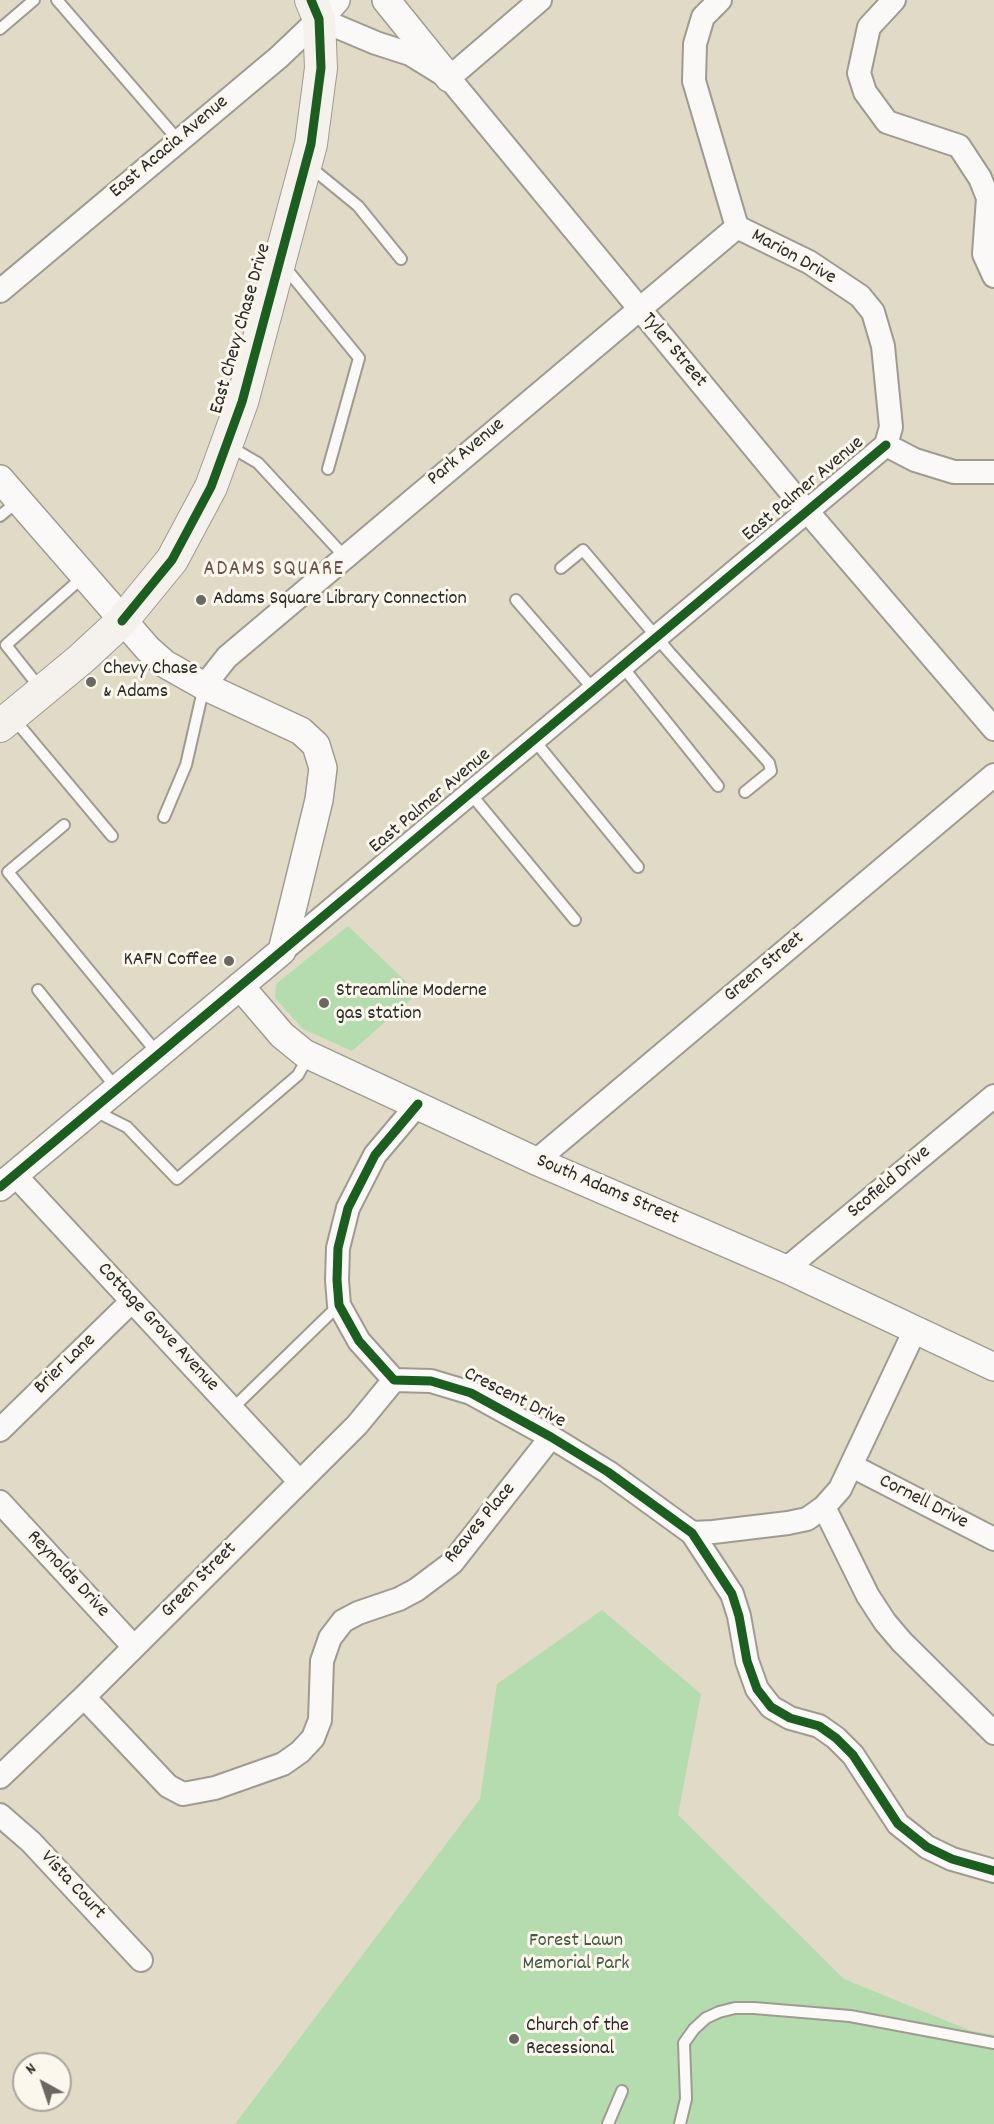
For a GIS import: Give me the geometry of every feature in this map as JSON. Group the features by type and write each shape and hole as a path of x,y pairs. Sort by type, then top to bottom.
{"main road":[{"name":"East Chevy Chase Drive","path":"6,721 122,621 172,560 211,487 242,402 311,144 321,68 322,6"}],"street":[{"path":"386,0 449,78 540,0"},
{"name":"Marion Drive","path":"720,0 703,16 695,44 694,81 737,227 809,262 860,296 873,312 883,346 891,427 886,445"},
{"path":"894,0 869,27 859,73 866,92 887,122 959,146 980,178 988,198 984,254 994,276"},
{"name":"East Acacia Avenue","path":"0,291 279,57 322,6"},
{"name":"Tyler Street","path":"322,6 376,43 410,54 449,78 807,511 994,729"},
{"name":"Park Avenue","path":"204,686 227,657 737,227"},
{"name":"East Palmer Avenue","path":"5,1178 93,1109 886,445 915,460 954,472 994,472"},
{"path":"0,479 9,508 84,576 122,621 165,664 204,686 301,731 316,745 323,768 319,800 282,951"},
{"name":"Green Street","path":"536,1161 994,775"},
{"name":"South Adams Street","path":"240,986 282,1035 309,1055 536,1161 786,1269 994,1367"},
{"name":"Scofield Drive","path":"786,1269 994,1096"},
{"path":"394,1380 359,1341 339,1305 338,1248 348,1208 375,1155 418,1104"},
{"name":"Cottage Grove Avenue","path":"5,1178 132,1301 300,1482"},
{"name":"Brier Lane","path":"0,1430 132,1301"},
{"path":"692,1533 788,1523 807,1519 824,1507 840,1489 852,1466 915,1330"},
{"name":"Green Street","path":"0,1777 84,1697 357,1425 394,1380"},
{"name":"Crescent Drive","path":"394,1380 430,1381 471,1394 551,1437 608,1472 692,1533"},
{"name":"Reaves Place","path":"84,1697 168,1786 183,1794 216,1788 283,1764 300,1752 313,1738 320,1720 322,1660 330,1638 343,1621 416,1590 452,1563 551,1437"},
{"name":"Cornell Drive","path":"852,1466 994,1539"},
{"name":"Reynolds Drive","path":"0,1502 134,1647"},
{"path":"824,1507 868,1596 885,1622 902,1642 994,1733"},
{"path":"692,1533 732,1594 757,1689 771,1707 790,1718 819,1726 836,1738 853,1755 898,1824 927,1847 952,1859 994,1871"},
{"name":"Vista Court","path":"0,1815 31,1842 141,1960"}],"lane":[{"path":"0,29 34,0"},
{"path":"57,0 178,140"},
{"path":"306,164 358,206 401,259"},
{"path":"280,261 359,358 328,469"},
{"path":"226,445 258,463 345,557"},
{"path":"561,568 583,550 769,763 771,771 745,792"},
{"path":"42,691 6,645 84,576"},
{"path":"516,600 594,690"},
{"path":"622,666 718,786"},
{"path":"164,817 186,765 204,686"},
{"path":"6,721 112,836"},
{"path":"534,740 639,867"},
{"path":"470,793 575,920"},
{"path":"64,825 9,872 158,1054"},
{"path":"38,990 117,1089"},
{"path":"93,1109 127,1126 177,1179 298,1075 309,1055"},
{"path":"232,1409 339,1305"},
{"path":"680,2124 686,2099 684,2043 706,2018 719,2012 735,2008 754,2008 850,2016 994,2043"},
{"path":"608,2124 622,2091"}],"green space":[{"path":"348,926 418,993 352,1051 303,1029 275,998 276,984"},
{"name":"Forest Lawn Memorial Park","path":"602,1610 701,1694 678,1815 844,1979 969,2030 994,2035 994,2124 235,2124 480,1799 497,1684"}],"cycle path":[{"path":"122,621 172,560 211,487 242,402 311,144 321,68 319,19 311,0"},
{"path":"0,1187 886,445"},
{"path":"418,1104 375,1155 348,1208 338,1248 339,1305 359,1341 394,1380 431,1381 471,1393 551,1437 608,1472 692,1533 732,1594 739,1616 747,1661 757,1689 771,1707 790,1718 819,1726 836,1738 853,1755 898,1824 927,1847 952,1859 994,1871"}],"place":[{"name":"Adams Square Library Connection","path":"201,600"},
{"name":"Chevy Chase & Adams","path":"91,682"},
{"name":"KAFN Coffee","path":"229,961"},
{"name":"Streamline Moderne gas station","path":"324,1003"},
{"name":"Church of the Recessional","path":"514,2039"}],"district":[{"name":"ADAMS SQUARE","path":"274,571"}]}
